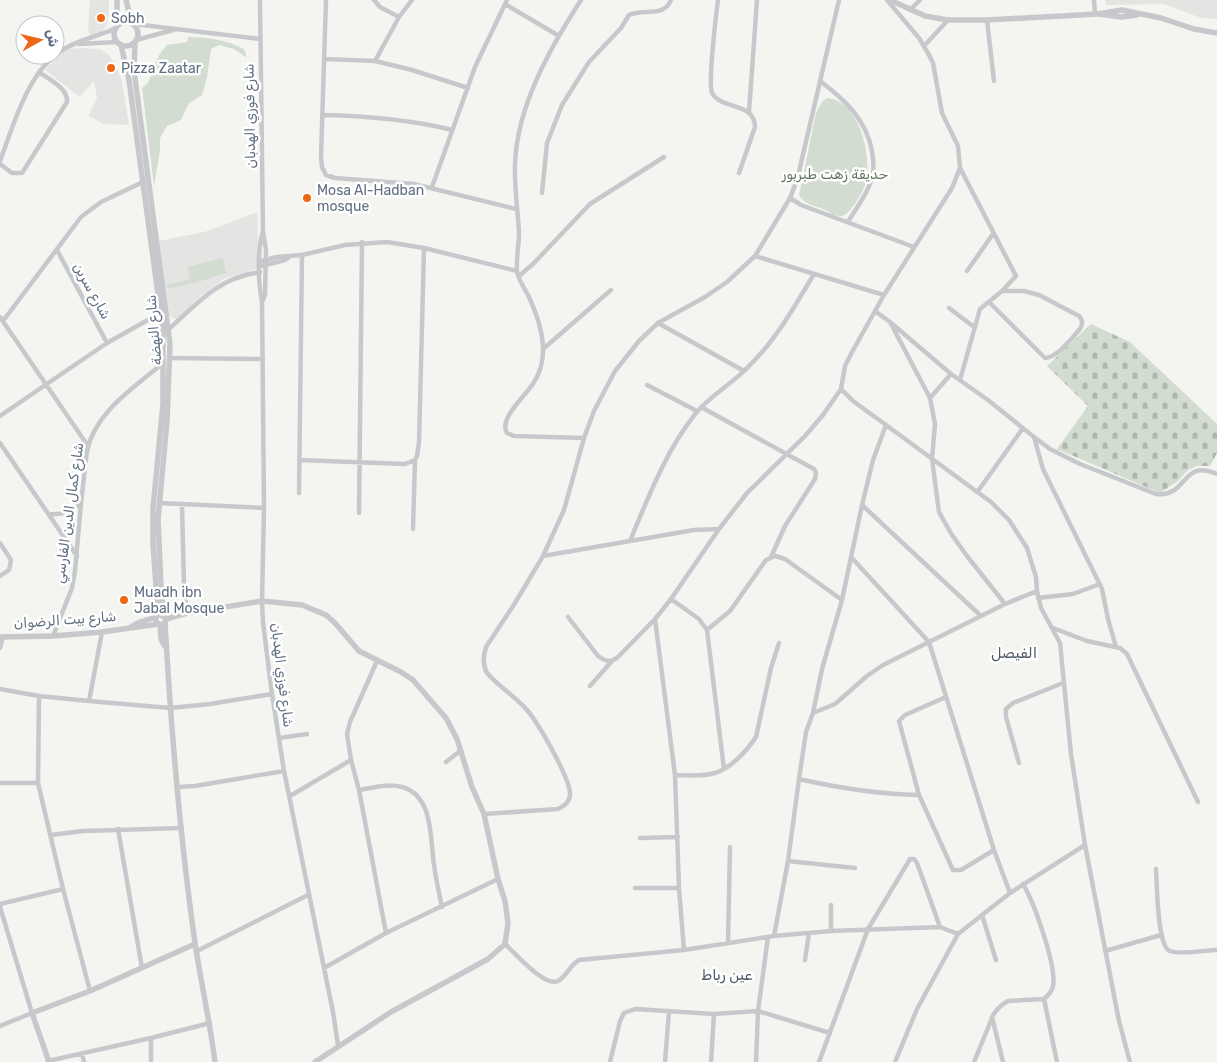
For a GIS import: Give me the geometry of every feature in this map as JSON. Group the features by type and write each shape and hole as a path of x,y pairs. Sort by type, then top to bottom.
{"street":[{"path":"117,0 114,36 119,44"},
{"path":"126,0 133,24 138,30 136,41"},
{"name":"شارع فوزي الهدبان","path":"260,0 263,232 266,250 262,266 264,508 262,601 278,738 338,1045"},
{"path":"326,0 321,157 322,167 326,175 335,178 384,181 432,187 516,209"},
{"path":"374,0 380,7 399,17"},
{"path":"376,61 399,17 412,0"},
{"path":"581,0 559,36 533,89 520,131 515,164 519,243 518,274 535,312 543,349 542,359 534,382 506,420 504,427 505,431 514,436 584,438"},
{"path":"542,193 547,142 568,93 599,50 621,28 629,15 638,12 661,11 672,0"},
{"path":"718,0 712,93 719,99 749,112"},
{"path":"739,173 755,127 755,122 749,112 757,0"},
{"path":"484,814 558,809 566,805 570,798 570,789 565,776 527,710 487,673 483,660 486,647 543,556 564,510 584,438 594,411 615,371 639,341 658,323 706,297 755,256 790,198 797,180 839,0"},
{"path":"888,0 925,16 948,20 988,20 1097,14 1114,10 1161,18 1194,29 1217,33"},
{"path":"888,0 924,45 933,63 942,113 958,146 960,168 1016,276 1002,291 980,309 960,380"},
{"path":"910,10 920,0"},
{"path":"1094,0 1097,14"},
{"path":"432,187 475,66 506,2 559,36"},
{"path":"924,45 948,20"},
{"path":"988,20 994,81"},
{"path":"39,72 62,88 67,94 67,102 22,173 12,173 0,163 24,99 39,72 65,48 126,21 133,24 260,38"},
{"path":"75,44 119,44 128,46 136,41 176,29"},
{"name":"شارع النهضة","path":"136,41 134,69 145,181 162,312 164,362 162,412 153,508 153,543 161,620"},
{"name":"شارع النهضة","path":"119,44 129,80 169,328 170,358 167,421 158,526 161,620"},
{"path":"324,59 376,61 412,70 468,88"},
{"path":"820,81 838,94 854,110 870,143 874,168 873,177 848,222"},
{"path":"322,115 370,116 426,123 452,130"},
{"path":"266,250 272,256 289,257 345,244 387,242 424,248 518,274 533,264 590,204 664,157"},
{"path":"590,686 612,661 655,619 747,493 812,428 841,389 845,366 884,295 952,188 960,168"},
{"path":"88,446 1,319 73,226 87,212 101,202 145,181"},
{"path":"790,198 801,205 914,247"},
{"name":"شارع فوزي الهدبان","path":"262,301 264,294 260,239 263,232"},
{"path":"967,271 993,234"},
{"path":"358,513 362,242"},
{"path":"413,529 415,460 419,442 424,248"},
{"name":"شارع سرين","path":"56,250 107,343"},
{"path":"299,493 302,255"},
{"path":"755,256 884,295"},
{"path":"262,266 276,257"},
{"path":"169,328 218,286 232,278 289,257"},
{"path":"630,541 653,486 682,432 697,411 744,371 775,337 814,274"},
{"path":"543,349 611,290"},
{"path":"989,302 1045,358 1051,357 1080,329 1082,321 1079,316 1039,295 1024,291 1002,291"},
{"path":"949,308 974,327"},
{"path":"875,311 951,374 1050,449 1080,464 1156,494 1164,495 1174,492 1191,474 1198,470 1204,469 1217,474"},
{"path":"0,416 107,343 162,312"},
{"path":"890,322 930,398 935,424 932,459 937,500 942,517 967,556 1005,604"},
{"path":"658,323 744,371"},
{"path":"170,358 263,359"},
{"name":"شارع كمال الدين الفارسي","path":"53,636 72,588 88,446 92,434 103,416 164,362"},
{"path":"930,398 951,374"},
{"path":"647,384 697,411"},
{"path":"841,389 853,401 991,502 1009,520 1027,548 1036,577 1041,608 1060,643 1071,754 1085,845 1119,1022 1130,1062"},
{"path":"701,407 814,468 816,473 815,479 785,526 771,557"},
{"path":"774,936 788,861 806,732 814,713 822,669 842,600 862,505 886,425"},
{"path":"978,491 1023,428"},
{"path":"1034,437 1043,469 1100,584 1116,647"},
{"path":"0,444 77,556"},
{"path":"299,460 405,464 415,460"},
{"path":"49,514 59,515 68,512 81,503"},
{"path":"160,503 264,508"},
{"path":"182,505 184,586 187,613"},
{"path":"862,505 981,616"},
{"path":"543,556 694,530 719,529"},
{"path":"0,543 11,560 9,570 0,576"},
{"path":"707,630 730,611 766,560 771,557 778,556 785,559 842,600"},
{"path":"851,557 929,642 994,850 1010,893"},
{"path":"1038,598 1073,594 1100,584"},
{"path":"814,713 834,704 883,665 1005,604 1037,591"},
{"path":"671,599 699,619 707,630 724,769"},
{"name":"شارع بيت الرضوان","path":"2,637 53,636 102,632 187,613 262,601 292,603 314,609 326,615 359,651 413,680 446,718 457,739 460,752 484,814 498,879 505,901 508,923 505,944"},
{"path":"568,616 598,656 604,661 612,661"},
{"path":"655,619 675,775 679,888 684,950"},
{"path":"161,620 195,944 210,1023 215,1062"},
{"path":"1053,628 1087,641 1124,650 1198,802"},
{"path":"89,702 102,632"},
{"path":"0,648 2,637"},
{"path":"675,775 713,773 724,769 751,745 756,737 771,668 779,643"},
{"path":"377,661 350,722 347,734 386,933"},
{"path":"1019,762 1006,717 1006,709 1013,703 1063,683"},
{"path":"0,689 89,702 170,708 272,694"},
{"path":"39,696 38,783 52,835 63,890 90,991"},
{"path":"946,697 905,714 899,721 919,795 933,823 952,870 961,870 994,850"},
{"path":"278,738 307,734"},
{"path":"446,762 460,752"},
{"path":"290,796 351,760"},
{"path":"178,787 284,771"},
{"path":"799,779 884,793 919,795"},
{"path":"0,783 38,783"},
{"path":"359,790 392,785 403,787 416,795 424,805 431,832 434,864 442,907"},
{"path":"52,835 118,829 182,828"},
{"path":"118,829 142,968"},
{"path":"640,838 678,837"},
{"path":"895,1062 917,1009 958,934 1010,893 1085,845"},
{"path":"728,943 730,846"},
{"path":"819,1062 868,929 910,859 914,859 917,863 940,927"},
{"path":"788,861 855,868"},
{"path":"1156,868 1161,935 1164,946 1171,951 1217,950"},
{"path":"324,968 386,933 498,879"},
{"path":"974,1062 992,1017 999,1007 1008,1001 1044,999 1051,992 1053,986 1052,968 1033,905 1024,884"},
{"path":"635,888 679,888"},
{"path":"63,890 0,906 32,1013 49,1061 210,1023"},
{"path":"197,951 308,894"},
{"path":"831,905 831,931"},
{"path":"982,915 996,960"},
{"path":"315,1062 338,1045 391,1012 488,959 505,944 543,979 550,982 560,980 573,963 580,960 684,950 774,936 831,931 940,927 958,934"},
{"path":"804,960 809,933"},
{"path":"1105,951 1161,935"},
{"path":"756,1062 758,1011 768,937"},
{"path":"0,1026 90,991 195,944"},
{"path":"1044,999 1057,1062"},
{"path":"610,1062 620,1021 624,1013 635,1009 714,1014 758,1011 830,1033"},
{"path":"665,1062 669,1011"},
{"path":"711,1062 714,1014"},
{"path":"992,1017 1003,1062"},
{"path":"150,1038 151,1062"},
{"path":"82,1053 84,1062"}],"shaded area":[{"path":"90,0 109,0 108,21 103,31 90,35 88,29"},
{"path":"1105,0 1217,0 1217,19 1201,18 1164,4 1106,5"},
{"path":"68,49 100,49 110,56 122,82 129,125 104,124 88,116 97,98 94,81 80,97 45,70 50,65 65,65 65,51"},
{"path":"257,212 258,265 256,269 224,279 201,296 177,319 168,315 159,241 208,231"}],"green space":[{"path":"188,37 210,38 231,43 244,49 247,58 234,49 219,45 211,49 202,95 189,103 181,120 167,126 160,138 154,186 142,88 148,83 159,55 167,45 187,42"},
{"name":"حديقة زهت طبربور","path":"827,98 838,101 855,118 861,130 867,157 866,181 863,191 849,211 841,216 807,203 799,195 816,113 822,102"},
{"path":"223,258 226,273 168,289 167,285 190,279 187,267"},
{"path":"1091,324 1130,342 1217,424 1217,453 1210,466 1197,466 1188,470 1178,481 1160,493 1057,449 1088,406 1047,366"}],"place":[{"name":"Sobh","path":"101,18"},
{"name":"Pizza Zaatar","path":"111,68"},
{"name":"Mosa Al-Hadban mosque","path":"307,198"},
{"name":"Muadh ibn Jabal Mosque","path":"124,600"}],"district":[{"name":"الفيصل","path":"1014,653"},
{"name":"عين رباط","path":"727,975"}]}
